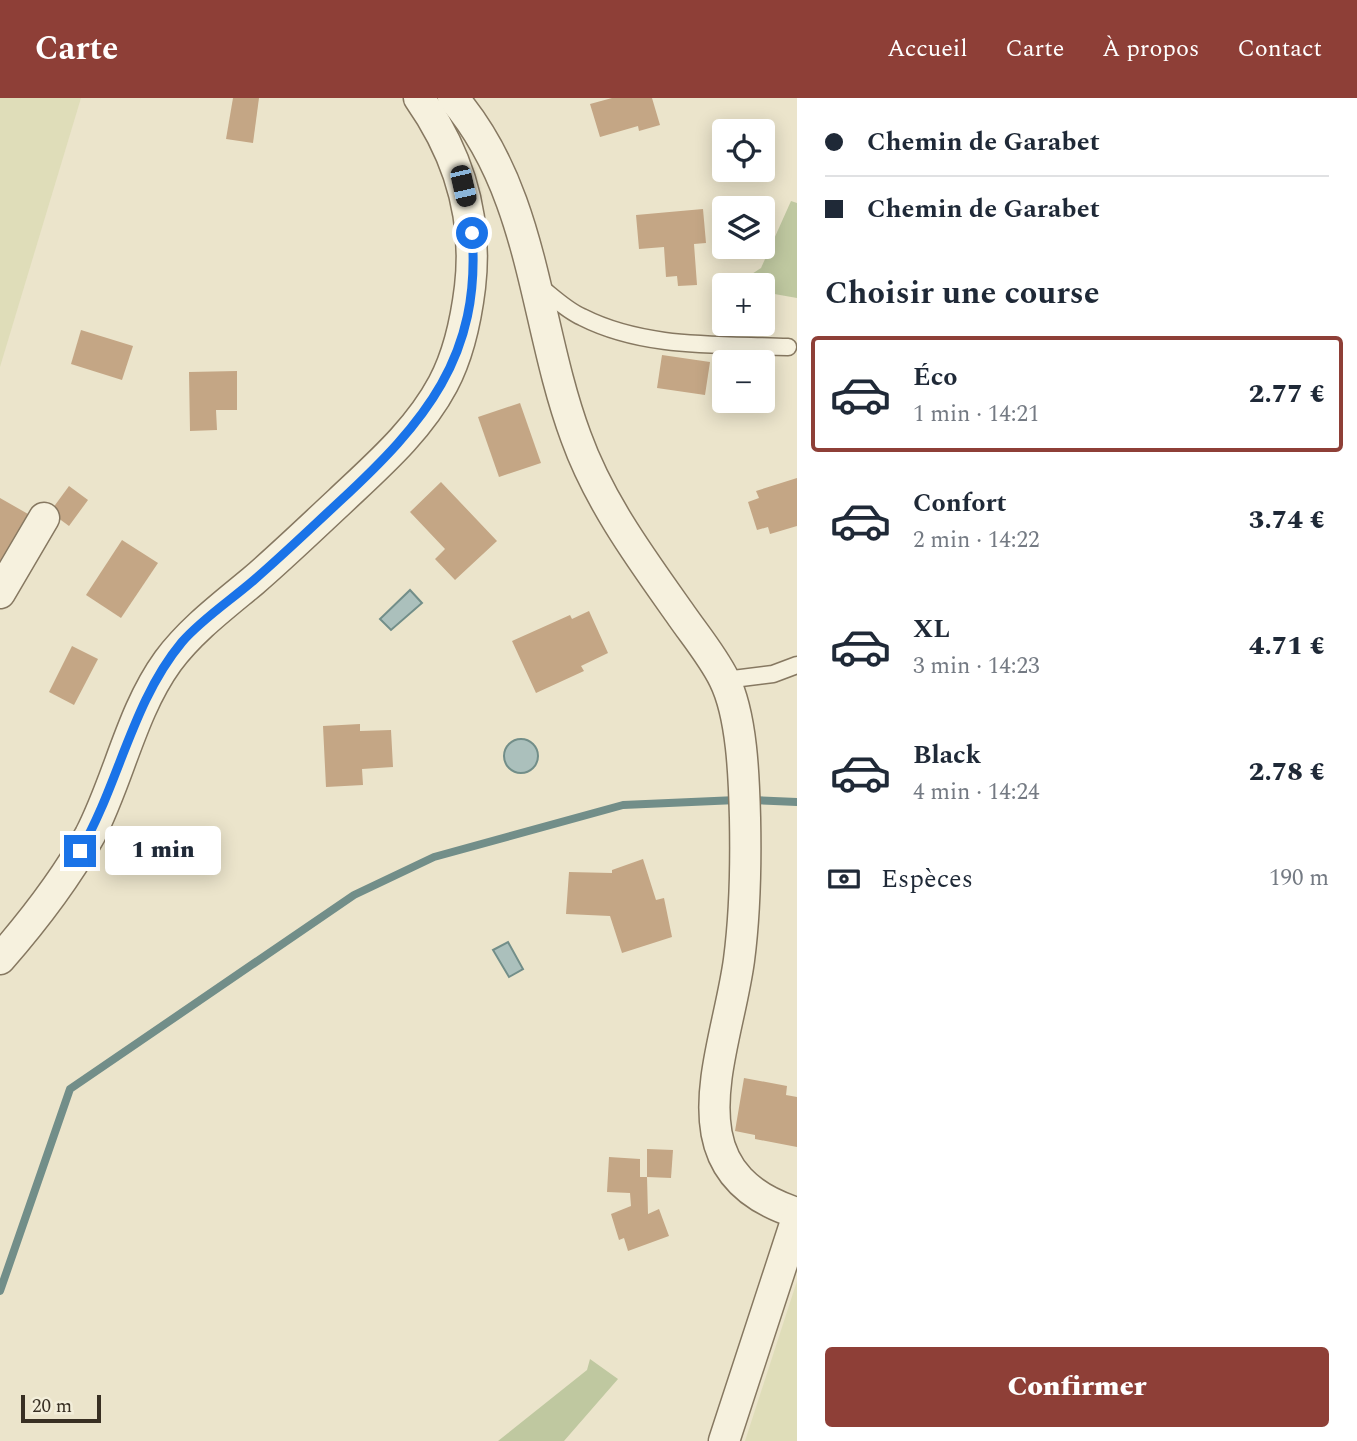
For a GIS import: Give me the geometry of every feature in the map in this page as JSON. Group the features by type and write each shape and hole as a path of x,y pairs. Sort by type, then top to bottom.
{"street":[{"path":"0,959 59,886 90,834 147,698 184,640 267,569 395,450 424,415 444,383 459,345 468,303 473,247 471,218 451,150 419,98"},
{"path":"453,98 475,124 500,174 522,228 553,360 576,437 603,496 638,554 725,680 743,754 745,822 739,959 719,1061 713,1108 716,1133 723,1156 738,1181 754,1195 797,1213"},
{"path":"0,593 44,518"},
{"path":"724,1441 797,1219"}],"lane":[{"path":"537,285 580,317 626,334 663,341 788,347"},
{"path":"725,680 773,674 797,665"}],"shaded area":[{"path":"0,98 81,98 0,367"},
{"path":"410,590 422,603 391,630 380,619"},
{"path":"521,739 533,744 538,756 533,768 521,773 509,768 504,756 509,744"},
{"path":"508,942 523,969 509,977 493,950"},
{"path":"797,1281 797,1441 745,1441"}],"green space":[{"path":"791,201 797,203 797,298 775,294 775,273 753,273 761,268 765,259 775,259 775,237"},
{"path":"590,1359 618,1379 564,1441 498,1441 587,1370"}],"building":[{"path":"233,98 259,98 253,143 226,139"},
{"path":"612,98 652,98 660,125 639,131 638,126 600,137 590,104"},
{"path":"703,209 706,243 694,244 697,285 678,286 677,276 666,277 664,247 639,249 636,215"},
{"path":"81,330 133,346 122,380 71,364"},
{"path":"662,355 710,362 705,395 657,388"},
{"path":"237,371 237,410 216,410 217,430 190,431 189,372"},
{"path":"520,403 541,463 499,477 478,417"},
{"path":"797,478 797,526 770,534 768,527 757,530 748,502 759,498 756,491"},
{"path":"441,482 497,541 455,580 435,559 445,549 410,512"},
{"path":"69,486 88,500 69,526 50,512"},
{"path":"0,498 28,514 0,564"},
{"path":"122,540 158,563 121,618 86,595"},
{"path":"589,611 608,653 581,666 584,671 536,693 512,641 570,615 572,619"},
{"path":"72,646 98,659 74,705 49,692"},
{"path":"360,724 360,731 391,730 393,767 362,769 363,785 326,787 323,726"},
{"path":"643,859 656,900 664,898 672,937 622,953 610,916 566,914 569,872 612,873 612,870"},
{"path":"744,1078 787,1086 786,1095 797,1097 797,1147 755,1139 755,1135 735,1131"},
{"path":"647,1149 673,1150 671,1178 647,1177"},
{"path":"609,1157 640,1159 640,1177 647,1177 648,1214 659,1209 669,1236 628,1251 624,1238 619,1240 611,1214 631,1206 630,1193 607,1192"}],"waterway":[{"path":"0,1291 70,1089 354,895 434,857 623,805 737,800"},
{"path":"751,800 797,802"}],"route":[{"path":"80,851 90,834 147,698 184,640 267,569 395,450 424,415 444,383 459,345 472,272 472,233"}]}
